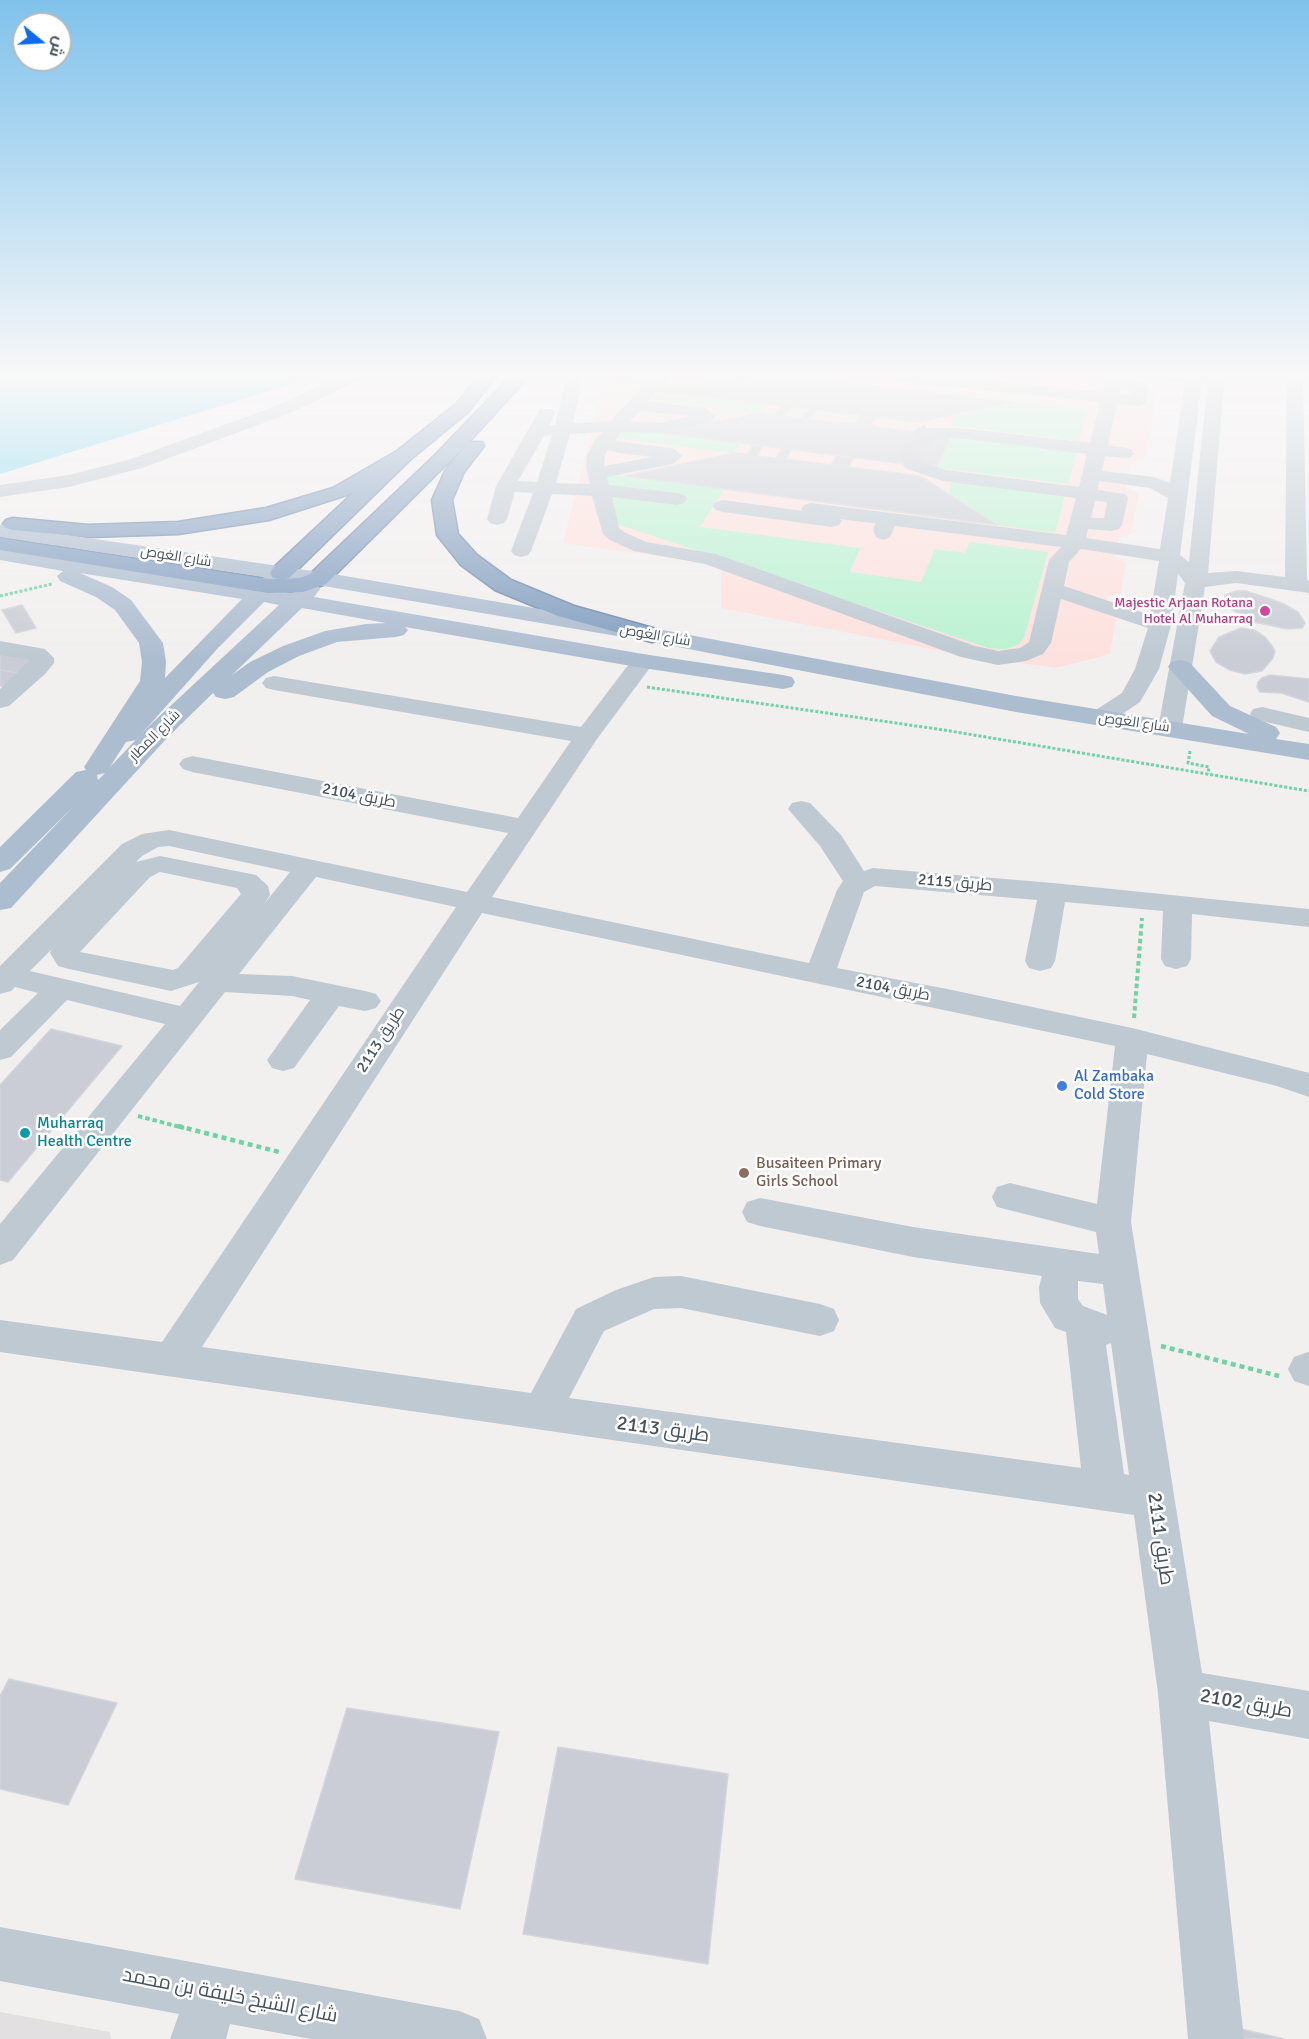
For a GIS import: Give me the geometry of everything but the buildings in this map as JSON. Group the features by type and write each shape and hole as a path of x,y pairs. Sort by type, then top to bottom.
{"highway":[{"path":"0,523 88,531 178,528 217,523 269,513 340,492 381,468"},
{"path":"288,585 392,468"},
{"path":"288,585 413,468"},
{"path":"288,585 431,468"},
{"path":"458,468 442,500 448,535 469,561 503,585 566,611 652,635"}],"main road":[{"name":"شارع الغوص","path":"1,546 652,635 927,688 1309,752"},
{"name":"شارع الغوص","path":"1,546 288,585 484,633 1309,770"},
{"path":"1,546 105,592 123,605 151,643 154,662 152,681 97,767"},
{"name":"شارع المطار","path":"0,901 159,731 288,585"},
{"name":"شارع المطار","path":"5,856 97,767 210,643 288,585"},
{"path":"159,731 195,712 259,667 291,651 333,636 366,631 484,633"},
{"path":"1180,667 1221,711 1256,729 1309,746"},
{"path":"767,680 804,681 1133,733 1170,728"}],"street":[{"path":"0,491 69,481 119,468"},
{"path":"497,519 506,486 515,468"},
{"path":"520,551 551,468"},
{"path":"597,468 610,530 617,537 641,547 709,558 969,652 998,658 1013,657 1035,649 1040,643 1059,560 1070,548 1080,523 1096,468"},
{"path":"506,486 545,487 599,482 641,468"},
{"path":"923,468 943,475 1094,471 1120,468"},
{"path":"1084,468 1094,471 1120,468"},
{"path":"1133,468 1178,496"},
{"path":"1139,468 1165,472 1174,468"},
{"path":"1100,718 1132,697 1147,669 1160,625 1182,468"},
{"path":"1170,728 1197,573 1208,468"},
{"path":"723,506 1140,556 1213,578 1236,577 1303,586 1301,468"},
{"path":"1080,523 1107,526 1113,524 1118,498 1094,471"},
{"path":"599,482 677,499"},
{"path":"811,509 884,528 1070,548"},
{"path":"675,552 688,532"},
{"path":"1271,582 1309,606"},
{"path":"1052,589 1160,625"},
{"path":"0,648 37,654 42,658 42,663 37,669 0,701"},
{"path":"474,902 587,736 643,661"},
{"path":"274,683 587,736"},
{"path":"1262,714 1309,725"},
{"name":"طريق 2104","path":"192,764 526,828"},
{"path":"801,810 831,841 858,882 851,890 819,975"},
{"name":"طريق 2104","path":"93,904 132,850 153,840 176,839 819,975 948,999 1132,1040 1283,1076 1309,1085"},
{"path":"0,1250 216,981 256,895 256,890 251,884 154,864 140,871 93,904 2,982"},
{"path":"93,904 65,949 69,959 166,980 178,980 189,975 237,935 310,866"},
{"name":"طريق 2115","path":"858,882 881,877 1178,903 1309,918"},
{"path":"1040,961 1053,892"},
{"name":"طريق 2113","path":"172,1360 303,1158 474,902"},
{"path":"1176,959 1178,903"},
{"path":"216,981 244,985 283,985 365,1001"},
{"path":"2,982 60,989 186,1018"},
{"path":"0,1049 60,989"},
{"path":"283,1060 331,994"},
{"name":"طريق 2111","path":"1132,1040 1113,1222 1182,1693 1216,2039"},
{"path":"1010,1197 1113,1222"},
{"path":"760,1212 913,1242 1063,1265 1097,1269 1118,1268"},
{"path":"1063,1265 1058,1287 1059,1303 1069,1317 1131,1339"},
{"path":"542,1413 590,1320 608,1309 645,1295 681,1292 820,1320"},
{"path":"1084,1324 1106,1492"},
{"name":"طريق 2113","path":"0,1336 1155,1498"},
{"name":"طريق 2102","path":"1182,1693 1309,1715"},
{"name":"شارع الشيخ خليفة بن محمد","path":"0,1954 206,2016 459,2039"}],"path":[{"path":"0,596 56,584"},
{"path":"626,684 944,730 1309,791"},
{"path":"1190,751 1188,764 1209,767 1208,774"},
{"path":"1132,1040 1143,900"},
{"path":"112,1109 303,1158"},
{"path":"1131,1339 1285,1377 1308,1369"}],"shaded area":[{"path":"582,468 1130,468 1126,487 1139,494 1131,534 1119,538 1115,557 1126,562 1121,593 1108,596 1105,613 1116,619 1110,654 1056,668 962,655 721,608 721,565 563,543"},
{"path":"0,2012 110,2032 111,2039 0,2039"}],"green space":[{"path":"937,468 1072,468 1068,484"},
{"path":"606,474 724,489 700,527 860,548 850,572 921,582 935,549 965,553 970,542 1048,552 1024,638 1018,645 1005,649 989,648 620,525 616,522"},
{"path":"952,481 1065,495 1055,533 997,525 948,494"}],"water":[{"path":"0,468 19,468 0,474"}],"place":[{"name":"Majestic Arjaan Rotana Hotel Al Muharraq","path":"1265,611"},
{"name":"Al Zambaka Cold Store","path":"1062,1086"},
{"name":"Muharraq Health Centre","path":"25,1133"},
{"name":"Busaiteen Primary Girls School","path":"744,1173"}]}
